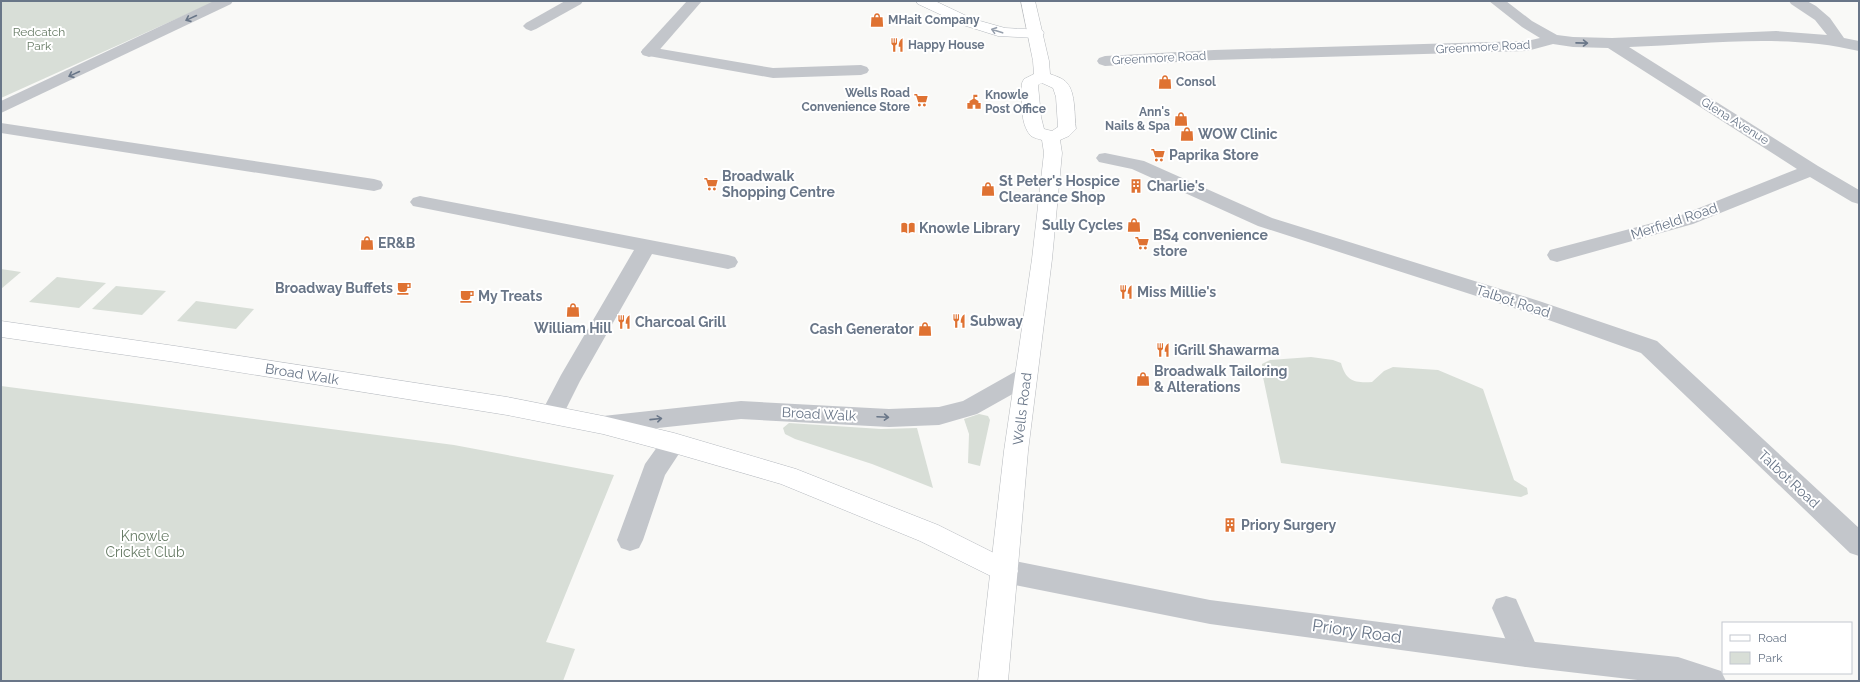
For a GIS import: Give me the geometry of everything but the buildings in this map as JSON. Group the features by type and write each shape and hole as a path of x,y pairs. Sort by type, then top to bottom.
{"main road":[{"path":"923,1 968,22 1004,33 1036,33"},
{"path":"1028,1 1036,33 1042,76"},
{"path":"1042,76 1060,85 1064,97 1067,129 1061,134 1051,137 1039,134 1035,128 1032,114 1030,83 1042,76"},
{"name":"Wells Road","path":"993,681 1026,376 1042,259 1053,153 1051,137"},
{"name":"Broad Walk","path":"1,329 507,406 603,425 674,443 787,476 930,533 1005,571"}],"street":[{"path":"1,108 226,1"},
{"path":"531,26 542,18 576,1"},
{"path":"695,1 649,52 773,74 807,71 862,70"},
{"path":"1496,1 1527,24 1553,39"},
{"path":"1796,1 1826,20 1838,41"},
{"name":"Greenmore Road","path":"1105,61 1214,55 1527,46 1553,39 1574,42 1612,43 1776,36 1838,41 1859,46"},
{"name":"Glena Avenue","path":"1612,43 1811,170 1859,198"},
{"path":"1,128 374,185"},
{"name":"Talbot Road","path":"1105,158 1138,165 1265,222 1531,306 1649,347 1859,545"},
{"name":"Merfield Road","path":"1558,255 1686,220 1811,170"},
{"path":"420,202 728,262"},
{"path":"552,415 569,381 646,246"},
{"name":"Broad Walk","path":"603,425 741,410 889,418 939,416 969,408 1026,376"},
{"path":"630,540 654,471 674,443"},
{"name":"Priory Road","path":"1005,571 1210,612 1526,654 1678,671 1711,681"},
{"path":"1506,608 1526,654"}],"green space":[{"name":"Redcatch Park","path":"1,1 216,1 1,98"},
{"path":"1,269 21,272 1,289"},
{"path":"57,277 106,283 79,308 29,302"},
{"path":"116,286 166,291 142,315 92,309"},
{"path":"196,301 254,309 236,329 177,321"},
{"path":"1311,357 1333,360 1341,363 1345,374 1348,377 1352,380 1360,382 1372,382 1384,371 1393,367 1438,370 1483,389 1514,480 1527,488 1528,494 1521,497 1281,463 1263,377 1262,364 1270,360"},
{"name":"Knowle Cricket Club","path":"1,386 454,445 614,475 546,642 575,649 563,681 1,681"},
{"path":"979,414 988,416 990,420 980,466 968,463 969,434 964,419"},
{"path":"789,423 881,429 917,428 933,488 872,464 795,439 785,434 783,428"}],"place":[{"name":"MHait Company","path":"877,20"},
{"name":"Happy House","path":"897,45"},
{"name":"Consol","path":"1165,82"},
{"name":"Wells Road Convenience Store","path":"921,100"},
{"name":"Knowle Post Office","path":"974,102"},
{"name":"Ann's Nails & Spa","path":"1181,119"},
{"name":"WOW Clinic","path":"1187,134"},
{"name":"Paprika Store","path":"1158,155"},
{"name":"Broadwalk Shopping Centre","path":"711,184"},
{"name":"Charlie's","path":"1136,186"},
{"name":"St Peter's Hospice Clearance Shop","path":"988,189"},
{"name":"Sully Cycles","path":"1134,225"},
{"name":"Knowle Library","path":"908,228"},
{"name":"ER&B","path":"367,243"},
{"name":"BS4 convenience store","path":"1142,243"},
{"name":"Broadway Buffets","path":"404,288"},
{"name":"Miss Millie's","path":"1126,292"},
{"name":"My Treats","path":"467,296"},
{"name":"William Hill","path":"573,310"},
{"name":"Subway","path":"959,321"},
{"name":"Charcoal Grill","path":"624,322"},
{"name":"Cash Generator","path":"925,329"},
{"name":"iGrill Shawarma","path":"1163,350"},
{"name":"Broadwalk Tailoring & Alterations","path":"1143,379"},
{"name":"Priory Surgery","path":"1230,525"}]}
